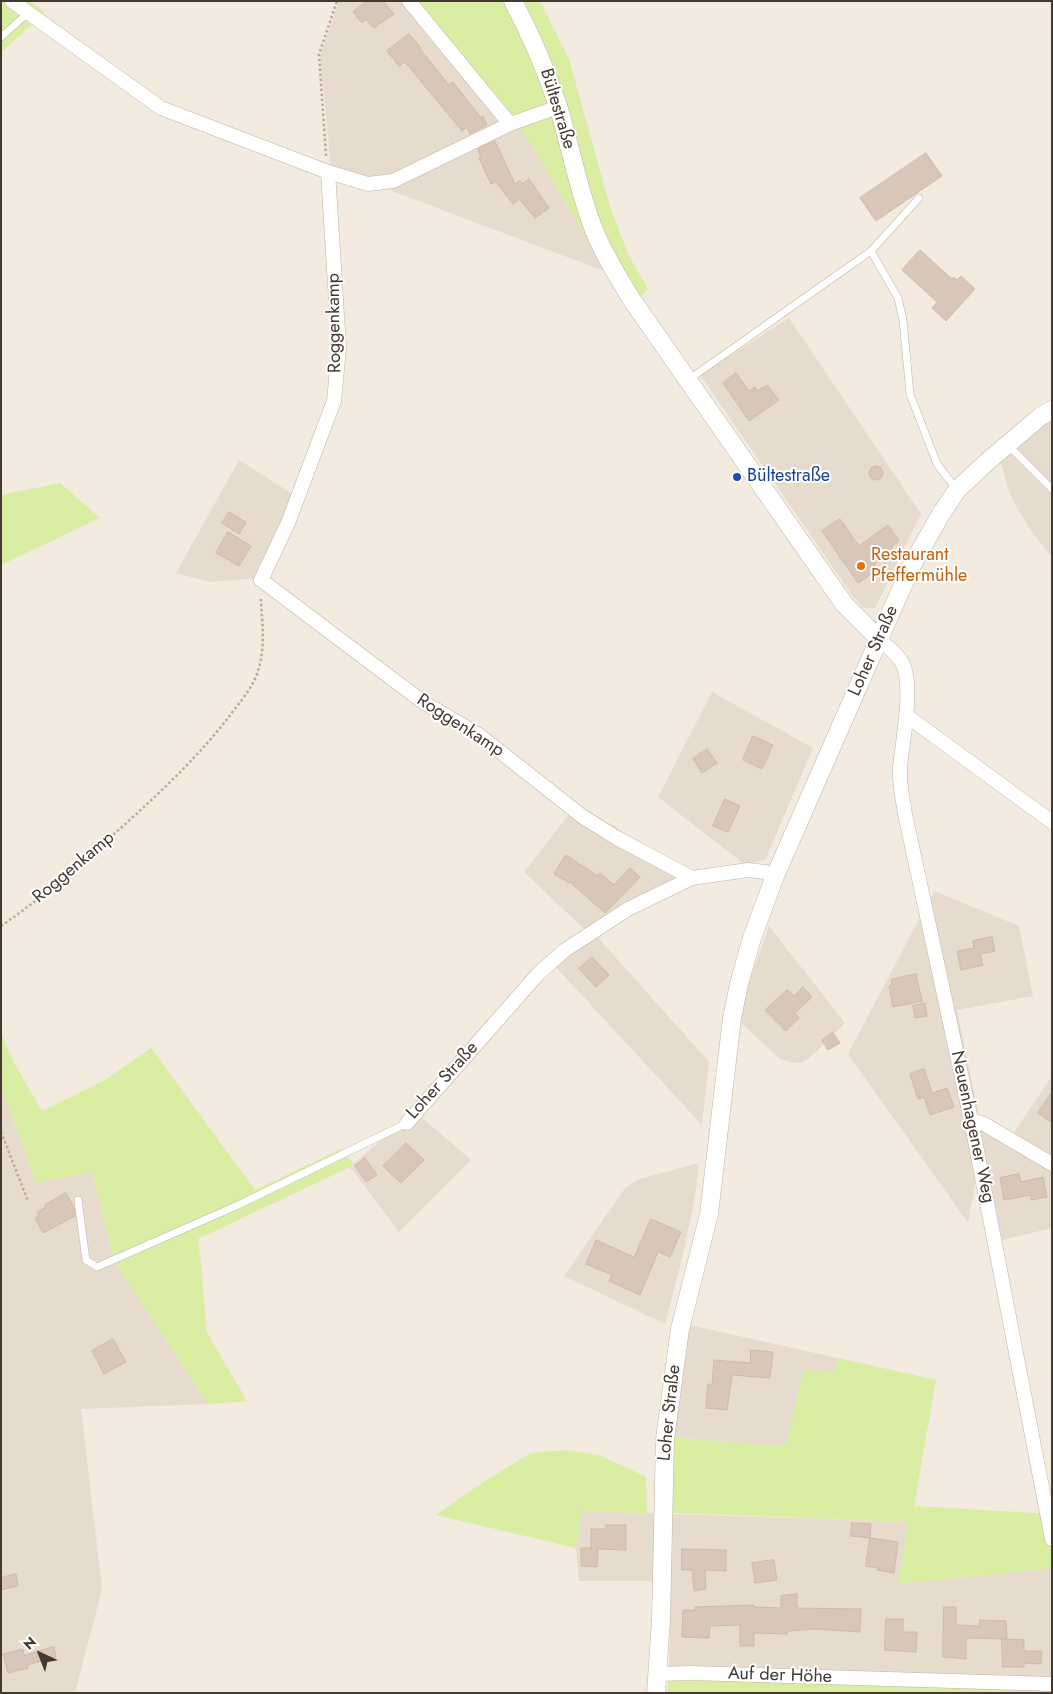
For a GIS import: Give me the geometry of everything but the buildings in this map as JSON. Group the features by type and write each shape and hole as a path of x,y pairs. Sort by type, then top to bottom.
{"street":[{"path":"12,1 161,108 328,172 368,184 393,181 510,124 558,107"},
{"path":"409,1 510,124"},
{"name":"Bültestraße","path":"514,1 546,71 558,107 582,196 595,232 611,266 687,380 844,604 879,639"},
{"name":"Roggenkamp","path":"328,172 339,348 334,401 288,523 261,580 422,702 479,735 583,817 617,838 692,878"},
{"name":"Loher Straße","path":"656,1693 661,1620 665,1438 680,1329 709,1214 732,1018 752,938 775,876 912,565 957,490 1006,444 1040,416 1052,410"},
{"name":"Neuenhagener Weg","path":"879,639 902,662 906,678 907,716 900,771 905,814 971,1120 1052,1539"},
{"path":"907,716 1052,822"},
{"name":"Loher Straße","path":"407,1122 538,974 564,950 628,909 692,878 748,870 765,872 775,876"},
{"path":"971,1120 984,1124 1052,1164"},
{"name":"Auf der Höhe","path":"658,1674 691,1673 1052,1684"}],"lane":[{"path":"1,37 28,13"},
{"path":"687,380 871,251 919,198"},
{"path":"871,251 898,298 903,320 910,394 937,464 957,490"},
{"path":"1006,444 1052,489"},
{"name":"Loher Straße","path":"78,1200 86,1260 97,1266 236,1206 407,1122"}],"path":[{"path":"328,172 319,54 336,2"},
{"name":"Roggenkamp","path":"1,926 22,912 72,872 136,815 216,734 248,692 257,674 263,643 261,580"},
{"path":"1,1132 28,1201"}],"shaded area":[{"path":"339,1 416,1 519,124 607,272 331,168 320,55"},
{"path":"789,318 921,514 875,608 864,608 852,595 700,375"},
{"path":"1052,412 1052,557 1037,539 1018,510 1008,489 996,442 1035,413"},
{"path":"239,460 297,497 257,578 210,582 176,573"},
{"path":"712,692 813,748 765,860 744,864 658,797"},
{"path":"577,804 702,879 594,933 709,1062 702,1125 552,963 584,929 524,872"},
{"path":"934,891 1019,926 1033,996 957,1010 979,1116 1013,1134 1052,1076 1052,1228 1002,1240 982,1146 968,1223 848,1054"},
{"path":"769,926 845,1023 814,1054 803,1062 793,1063 780,1059 740,1022 750,979"},
{"path":"1,1086 36,1183 92,1172 114,1260 208,1404 81,1409 102,1589 75,1693 1,1693"},
{"path":"414,1111 471,1160 399,1232 350,1167"},
{"path":"699,1163 695,1197 682,1259 665,1324 564,1276 625,1188 639,1179"},
{"path":"689,1325 838,1358 836,1372 803,1370 788,1443 776,1446 673,1437"},
{"path":"582,1511 908,1522 899,1584 1052,1568 1052,1693 1003,1693 1006,1689 669,1678 671,1581 579,1581 576,1548"}],"green space":[{"path":"1,1 30,1 45,12 1,53"},
{"path":"416,1 540,1 569,59 611,210 629,256 648,289 629,307 519,124"},
{"path":"60,483 100,518 1,565 1,495"},
{"path":"1,1033 15,1065 42,1111 105,1080 151,1048 255,1190 341,1149 354,1164 198,1239 206,1331 247,1401 208,1404 114,1260 92,1172 36,1183 1,1086"},
{"path":"838,1358 936,1380 914,1506 1052,1514 1052,1568 898,1584 908,1522 672,1513 673,1437 776,1446 787,1443 803,1370 835,1372"},
{"path":"568,1450 599,1455 646,1477 647,1513 582,1511 576,1548 436,1515 482,1483 531,1453"},
{"path":"669,1678 1006,1688 1003,1693 667,1693"}],"place":[{"name":"Bültestraße","path":"737,477"},
{"name":"Restaurant Pfeffermühle","path":"861,566"}]}
